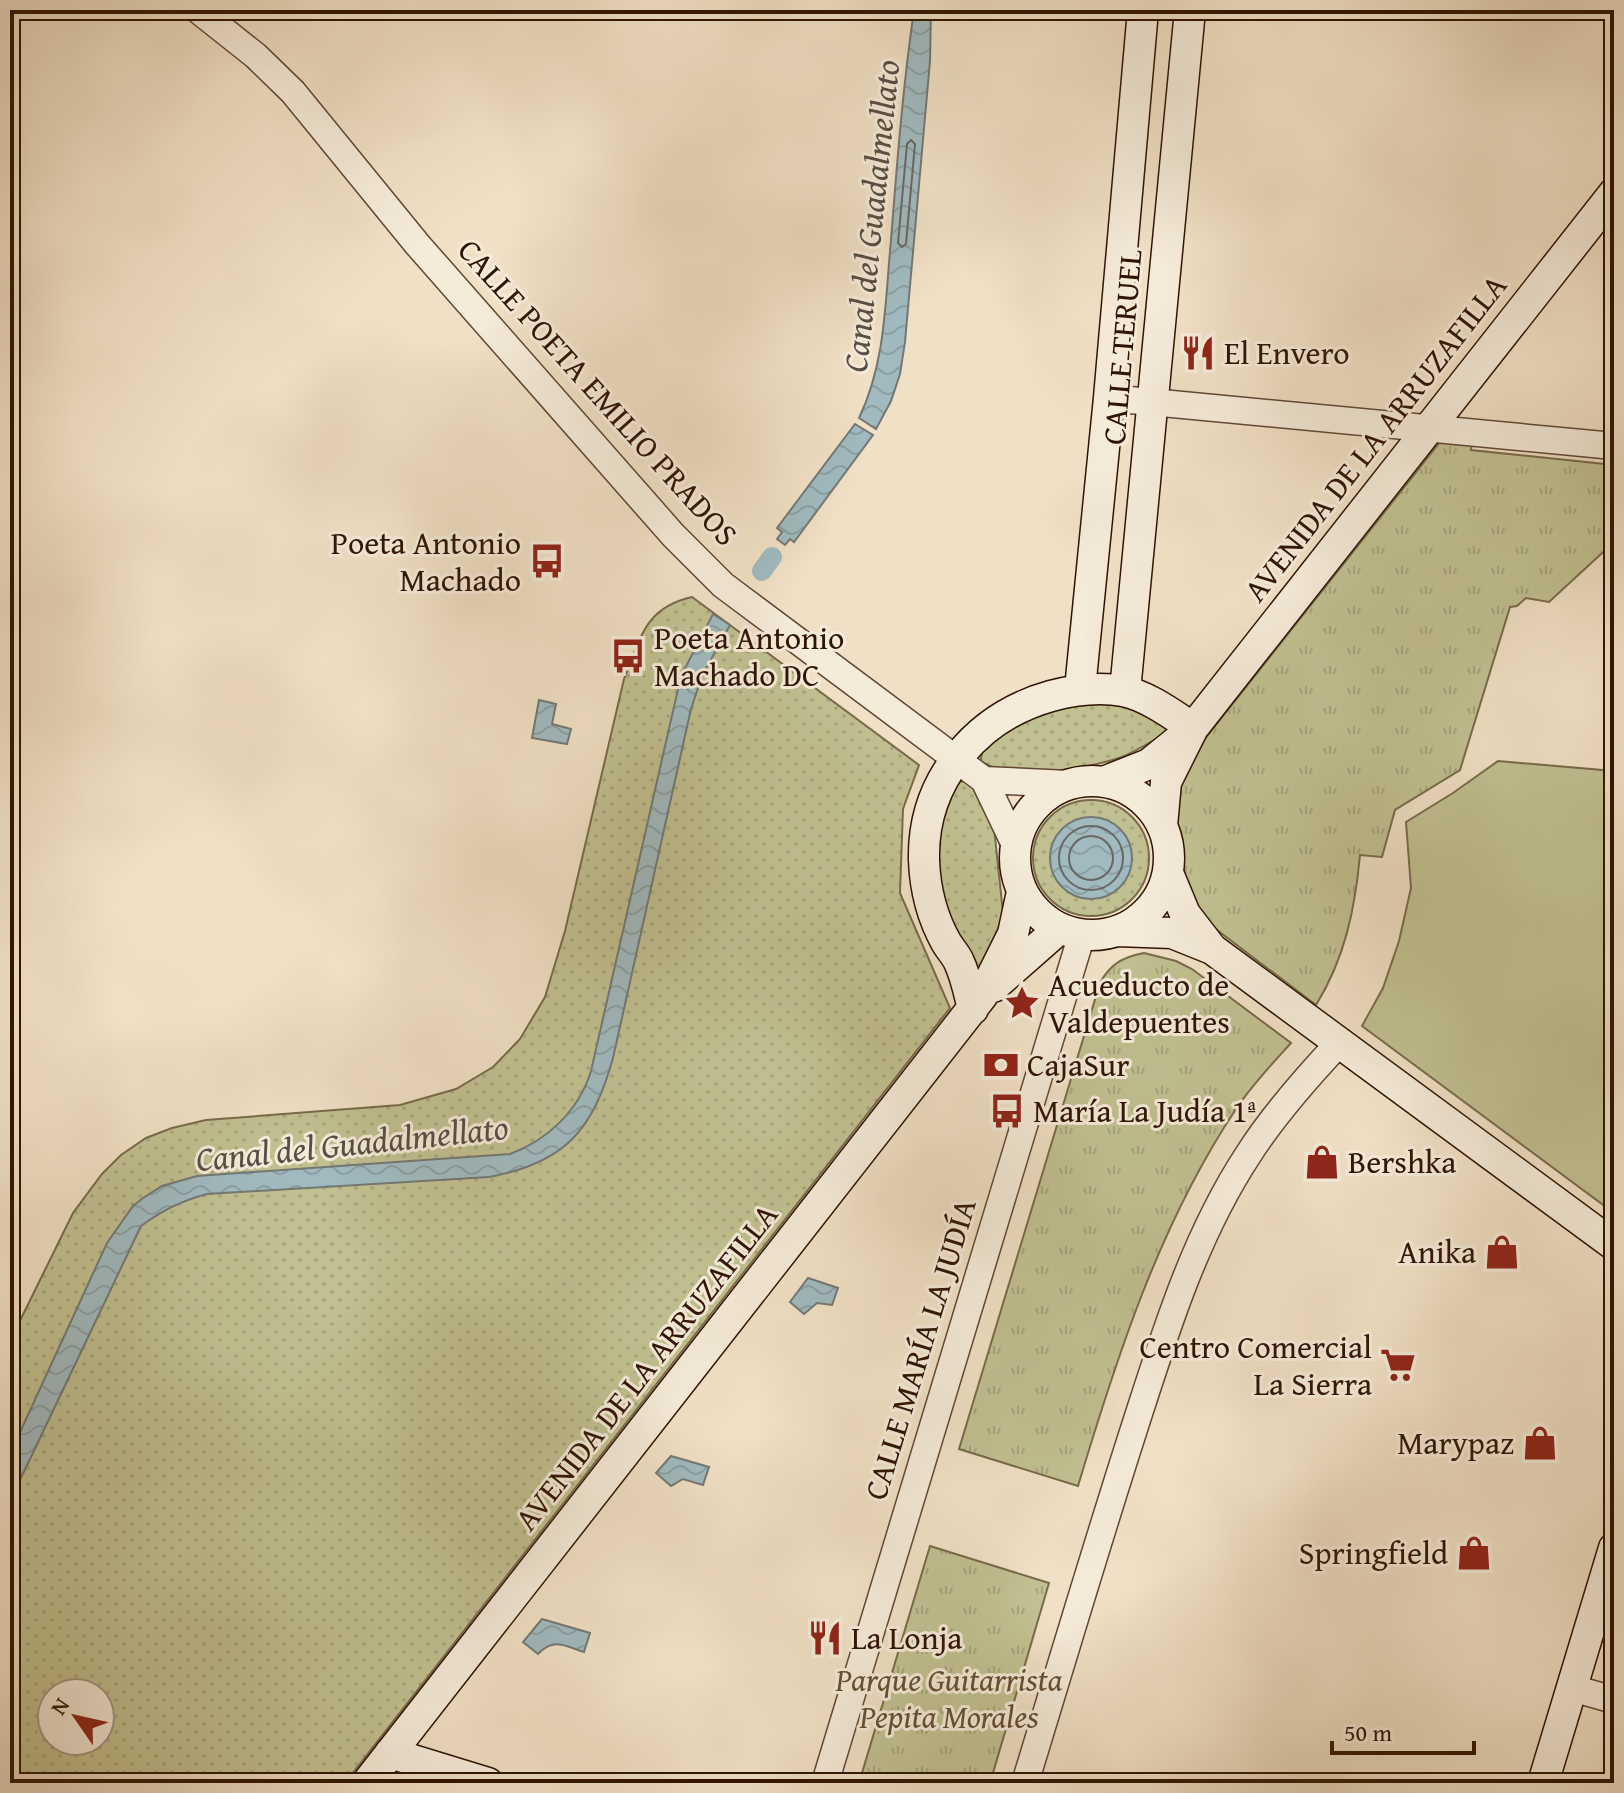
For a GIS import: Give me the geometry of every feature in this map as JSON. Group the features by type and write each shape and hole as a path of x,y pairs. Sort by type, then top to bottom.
{"main road":[{"name":"CALLE TERUEL","path":"1080,689 1143,10"},
{"name":"CALLE TERUEL","path":"1125,691 1190,10"},
{"name":"AVENIDA DE LA ARRUZAFILLA","path":"1162,826 1166,782 1193,728 1614,193"},
{"path":"977,1002 933,913 925,881 928,817 956,758 977,735 1012,710 1080,689 1125,691 1165,710 1193,728"},
{"name":"AVENIDA DE LA ARRUZAFILLA","path":"1106,781 1149,764 1193,728"},
{"path":"1117,931 1140,918 1158,897 1168,873 1169,849 1162,826 1149,805 1129,790 1106,781 1088,780 1069,784 1050,793 1033,808 1022,826 1016,847 1016,870 1022,892 1040,915 1071,931 1099,935 1117,931 1172,933 1212,949 1614,1245"},
{"path":"1168,873 1185,914 1212,949"},
{"name":"AVENIDA DE LA ARRUZAFILLA","path":"367,1783 977,1002 1013,934 1022,892"},
{"name":"AVENIDA DE LA ARRUZAFILLA","path":"977,1002 1071,931"},
{"path":"1543,1783 1614,1548"},
{"path":"390,1753 488,1783"}],"street":[{"name":"CALLE POETA EMILIO PRADOS","path":"198,10 256,56 293,92 417,244 723,585 984,780"},
{"path":"1109,398 1614,446"},
{"path":"1016,847 984,780 1069,784"},
{"name":"CALLE MARÍA LA JUDÍA","path":"825,1783 1071,931"},
{"path":"1025,1783 1097,1546 1177,1302 1209,1227 1247,1156 1301,1084 1340,1042"},
{"path":"1572,1688 1614,1700"}],"green space":[{"path":"1440,442 1472,443 1471,450 1614,465 1614,542 1549,602 1526,598 1517,606 1510,607 1460,770 1395,810 1382,857 1360,855 1347,933 1316,1005 1196,914 1182,889 1183,844 1170,812 1181,769"},
{"path":"692,597 919,765 903,809 900,893 950,1008 345,1783 10,1783 10,1341 73,1213 102,1174 121,1155 146,1138 172,1128 206,1120 400,1105 456,1089 493,1067 520,1039 545,997 565,931 624,679 646,627 664,609"},
{"path":"1092,701 1142,709 1169,728 1167,733 1128,755 1090,765 1029,772 1010,771 981,761 982,748 1021,720 1045,710"},
{"path":"1498,761 1614,771 1614,1213 1362,1026 1383,988 1399,941 1411,888 1406,822"},
{"path":"962,781 972,784 993,818 1003,913 988,961 975,975 938,897 933,849 948,796 955,784"},
{"path":"1091,800 1113,804 1132,817 1145,836 1149,858 1145,880 1132,899 1113,912 1091,916 1069,912 1050,899 1037,880 1033,858 1037,836 1050,817 1069,804"},
{"path":"1144,953 1176,961 1192,969 1291,1043 1236,1109 1185,1198 1125,1340 1078,1486 959,1449 1100,983 1118,962"},
{"name":"Parque Guitarrista Pepita Morales","path":"930,1546 1049,1583 990,1783 859,1783"}],"water":[{"path":"914,10 931,10 930,61 905,342 900,374 891,401 876,429 859,418 875,375 883,331"},
{"path":"855,424 873,435 794,542 790,539 785,545 777,539 782,532 777,528"},
{"path":"713,614 730,625 702,676 691,709 613,1058 596,1105 585,1124 572,1139 538,1163 489,1177 207,1194 180,1203 149,1220 141,1226 10,1501 10,1454 107,1243 133,1206 143,1198 162,1186 197,1176 510,1154 537,1141 570,1111 591,1071 681,676"},
{"path":"539,700 556,704 552,724 571,729 567,744 532,738"},
{"path":"1091,817 1107,821 1120,829 1128,842 1132,858 1128,874 1120,887 1107,895 1091,899 1075,895 1062,887 1054,874 1050,858 1054,842 1062,829 1075,821"},
{"path":"808,1278 838,1288 832,1305 817,1303 804,1314 790,1302"},
{"path":"671,1456 709,1467 703,1485 683,1479 671,1486 656,1473"},
{"path":"542,1619 590,1633 584,1652 555,1644 538,1654 523,1642"}],"waterway":[{"name":"Canal del Guadalmellato","path":"762,571 772,557"}],"place":[{"name":"El Envero","path":"1198,353"},
{"name":"Poeta Antonio Machado","path":"547,561"},
{"name":"Poeta Antonio Machado DC","path":"628,656"},
{"name":"Acueducto de Valdepuentes","path":"1022,1003"},
{"name":"CajaSur","path":"1001,1065"},
{"name":"María La Judía 1ª","path":"1007,1111"},
{"name":"Bershka","path":"1322,1162"},
{"name":"Anika","path":"1502,1252"},
{"name":"Centro Comercial La Sierra","path":"1398,1365"},
{"name":"Marypaz","path":"1540,1443"},
{"name":"Springfield","path":"1474,1553"},
{"name":"La Lonja","path":"825,1638"}]}
